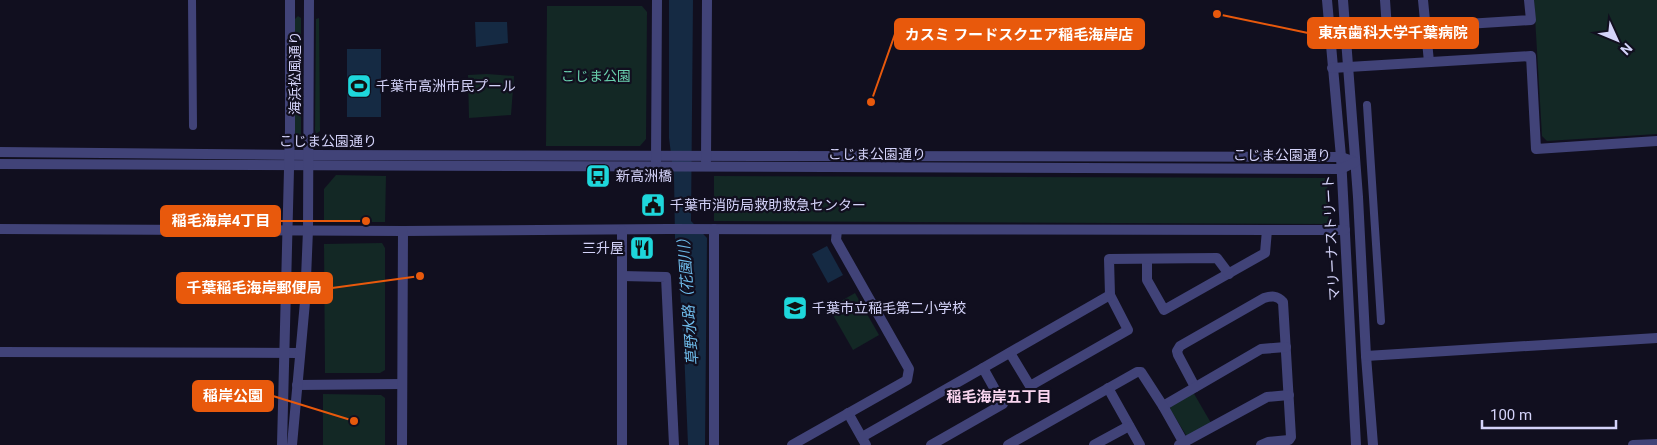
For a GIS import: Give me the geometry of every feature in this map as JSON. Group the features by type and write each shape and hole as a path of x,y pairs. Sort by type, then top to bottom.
{"street":[{"path":"192,0 193,126"},
{"name":"海浜松風通り","path":"282,445 289,160 290,0"},
{"name":"海浜松風通り","path":"292,445 305,302 308,230 309,0"},
{"path":"656,167 657,0"},
{"path":"706,167 707,0"},
{"name":"マリーナストリート","path":"1327,0 1345,230 1356,445"},
{"name":"マリーナストリート","path":"1343,0 1373,445"},
{"path":"1385,0 1387,29 1531,20 1529,0"},
{"path":"1423,0 1429,62"},
{"path":"1332,68 1531,56 1536,149 1657,141"},
{"path":"1368,105 1381,321"},
{"name":"こじま公園通り","path":"0,152 289,160"},
{"name":"こじま公園通り","path":"0,164 656,156 1340,157 1355,162"},
{"name":"こじま公園通り","path":"309,160 656,167 1341,169 1355,162"},
{"path":"0,229 403,231 668,229 1345,230"},
{"path":"711,229 714,445"},
{"path":"622,230 622,445"},
{"path":"792,445 908,380 909,370 836,240 837,230"},
{"path":"1147,258 1147,280 1164,310 1265,253 1267,230"},
{"path":"402,445 403,231"},
{"path":"1010,353 1030,386 1128,330 1110,296 1109,259 1218,258 1229,274"},
{"path":"622,276 666,277 674,445"},
{"path":"848,414 864,441 983,368 1110,296"},
{"path":"1195,387 1178,355 1177,351 1180,346 1264,298 1273,296 1280,298 1283,302 1291,437 1289,440 1268,442 1261,445"},
{"path":"1366,356 1657,338"},
{"path":"1163,406 1261,349 1286,347"},
{"path":"0,352 300,353"},
{"path":"931,445 1004,404 983,368"},
{"path":"1008,445 1137,372 1141,372 1163,406 1183,444 1267,397 1289,396"},
{"path":"297,385 402,384"},
{"path":"1108,388 1140,445"},
{"path":"1094,445 1129,426"},
{"path":"1632,445 1657,444"}],"green space":[{"path":"1534,0 1657,0 1657,134 1547,141 1542,136"},
{"name":"こじま公園","path":"547,6 642,6 647,12 646,139 640,146 546,146"},
{"path":"298,16 301,18 301,135 295,135 295,19"},
{"path":"319,18 320,131 316,134 316,19"},
{"path":"468,75 514,76 511,115 469,118"},
{"path":"336,175 386,176 385,222 324,222 324,189"},
{"path":"714,176 1327,178 1329,221 1327,224 714,221"},
{"path":"382,243 385,248 385,370 380,373 325,373 324,244"},
{"path":"855,293 879,335 853,350 829,308"},
{"path":"1193,392 1211,423 1186,435 1170,409 1171,405"},
{"path":"323,394 381,395 385,398 385,445 323,445"}],"water":[{"name":"草野水路（花園川）","path":"669,0 693,0 691,221 707,238 705,445 688,445 684,349 675,238 674,177 669,138"},
{"path":"475,22 507,22 508,43 476,47"},
{"path":"347,49 381,49 381,117 347,117"},
{"path":"827,246 843,275 828,283 812,254"}],"place":[{"name":"東京歯科大学千葉病院","path":"1217,14"},
{"name":"千葉市高洲市民プール","path":"359,86"},
{"name":"カスミ フードスクエア稲毛海岸店","path":"871,102"},
{"name":"新高洲橋","path":"598,176"},
{"name":"千葉市消防局救助救急センター","path":"653,205"},
{"name":"稲毛海岸4丁目","path":"366,221"},
{"name":"三升屋","path":"642,248"},
{"name":"千葉稲毛海岸郵便局","path":"420,276"},
{"name":"千葉市立稲毛第二小学校","path":"795,308"},
{"name":"稲岸公園","path":"354,421"}],"district":[{"name":"稲毛海岸五丁目","path":"999,397"}]}
